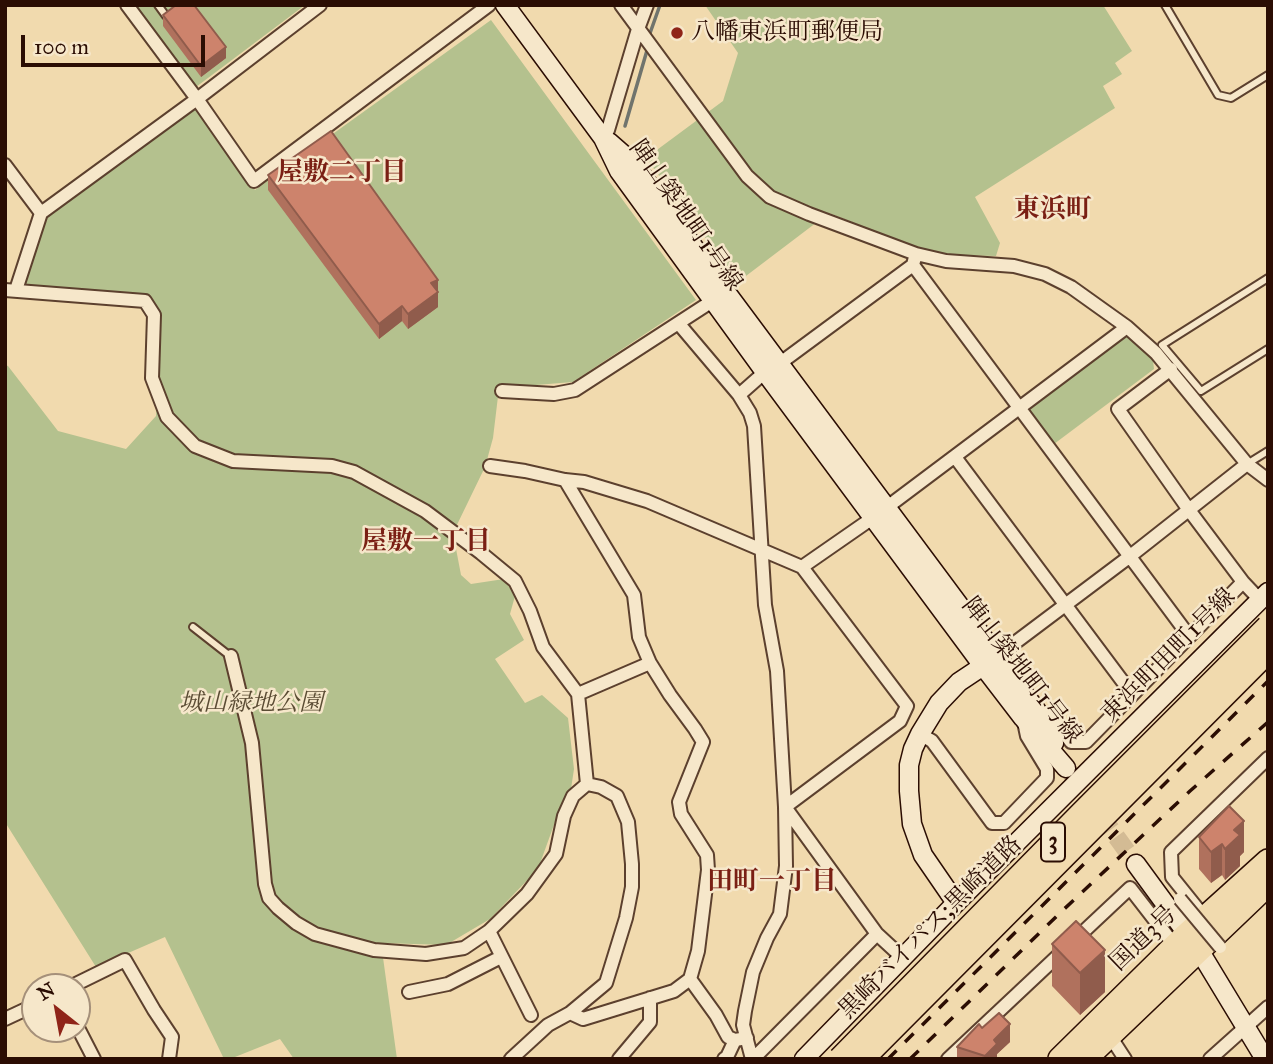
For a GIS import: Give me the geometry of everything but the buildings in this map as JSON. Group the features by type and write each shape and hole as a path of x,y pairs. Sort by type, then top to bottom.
{"highway":[{"name":"黒崎バイパス;黒崎道路","path":"840,1059 1268,627"},
{"name":"黒崎バイパス;黒崎道路","path":"862,1059 1268,651"},
{"name":"国道3号","path":"1085,1059 1195,945 1205,918 1268,860"},
{"name":"国道3号","path":"1060,1059 1268,884"}],"street":[{"path":"320,5 41,213 10,290 145,301 154,315 152,378 167,417 195,446 233,461 332,466 354,472 425,511 514,581 530,611 543,647 578,694 587,784"},
{"path":"130,6 254,181 489,5"},
{"name":"陣山築地町1号線","path":"505,5 603,138 633,163 720,297 1031,716"},
{"path":"621,5 747,176 770,197 914,260 1013,266 1045,274 1071,287 1127,327 1156,353 1247,464 1268,480"},
{"path":"603,138 608,130 647,5"},
{"path":"5,165 41,213"},
{"path":"739,395 914,260"},
{"path":"914,260 1018,408 1189,636"},
{"path":"502,391 554,394 575,390 720,297"},
{"path":"679,324 739,395 754,426 765,605 778,671 786,866 780,914 753,972 741,1039 724,1059"},
{"path":"802,566 955,457 1127,327"},
{"path":"1171,369 1118,409 1243,582 1264,596"},
{"path":"955,457 1132,694"},
{"path":"956,903 923,855 912,824 909,765 920,734 939,703 959,682 1129,557 1247,464"},
{"path":"490,466 584,482 648,501 802,566 907,706 900,722 785,807"},
{"path":"565,480 634,595 639,637 650,663 703,742 679,802 681,814 707,855 708,870 698,951 690,979 674,991 583,1019 570,1013"},
{"path":"920,734 932,741 992,823 1004,822 1047,778 1046,769 1027,736 1031,716 1053,718 1071,742 1086,742 1243,582"},
{"name":"東浜町田町1号線","path":"804,1059 956,903 1264,596"},
{"path":"231,656 252,743 265,884 270,898 278,908 314,934 374,950 426,954 464,948 489,931 527,894 556,854 564,816 573,796 587,784"},
{"path":"578,694 650,663"},
{"path":"1205,918 1172,877 1171,852 1268,758"},
{"path":"511,1059 548,1025 570,1013 606,983 626,918 632,887 628,822 617,796 601,787 587,784"},
{"path":"785,807 877,934 902,958"},
{"path":"1136,864 1195,945 1265,1059"},
{"path":"948,1059 1130,888 1195,945"},
{"path":"1180,900 1195,945"},
{"path":"489,931 531,1015"},
{"path":"741,1039 752,1059 877,934"},
{"path":"409,992 449,984 501,957"},
{"path":"91,977 125,960 172,1037 169,1059"},
{"path":"690,979 728,1037 741,1039"},
{"path":"619,1059 650,1022 650,999"},
{"path":"1210,1059 1268,1007"},
{"path":"5,1019 21,1011"},
{"path":"1110,1035 1125,1059"},
{"path":"86,1043 94,1059"}],"lane":[{"path":"158,5 166,16"},
{"path":"1165,5 1218,94 1231,99 1268,75"},
{"path":"1268,278 1162,345 1201,391 1268,349"},
{"path":"1247,464 1268,451"},
{"path":"193,627 231,656"}],"green space":[{"path":"136,5 305,5 196,87"},
{"path":"705,5 1103,5 1132,51 1115,63 1122,74 1103,86 1115,108 975,197 1000,243 996,256 946,255 918,248 829,213 738,282 646,158 723,101 738,53"},
{"name":"城山緑地公園","path":"491,20 696,300 573,382 499,388 493,438 485,467 453,533 461,575 471,584 504,579 515,596 510,614 524,640 495,659 525,703 542,695 568,718 574,769 571,789 555,822 538,869 490,919 446,945 381,943 397,1059 294,1059 280,1039 224,1059 165,937 96,967 5,822 5,365 58,431 126,449 156,416 160,313 146,295 22,286 46,217 190,110 198,110 255,190"},
{"path":"1124,335 1133,338 1153,360 1154,369 1054,444 1026,406"}],"waterway":[{"path":"649,36 660,5"},
{"path":"625,126 648,47"}],"tunnel":[{"path":"1069,771 1136,864"}],"railway":[{"path":"888,1059 1268,681"},
{"path":"910,1059 1061,912 1268,722"}],"place":[{"name":"八幡東浜町郵便局","path":"677,33"}],"district":[{"name":"屋敷二丁目","path":"342,174"},
{"name":"東浜町","path":"1053,211"},
{"name":"屋敷一丁目","path":"426,543"},
{"name":"田町一丁目","path":"772,883"}]}
